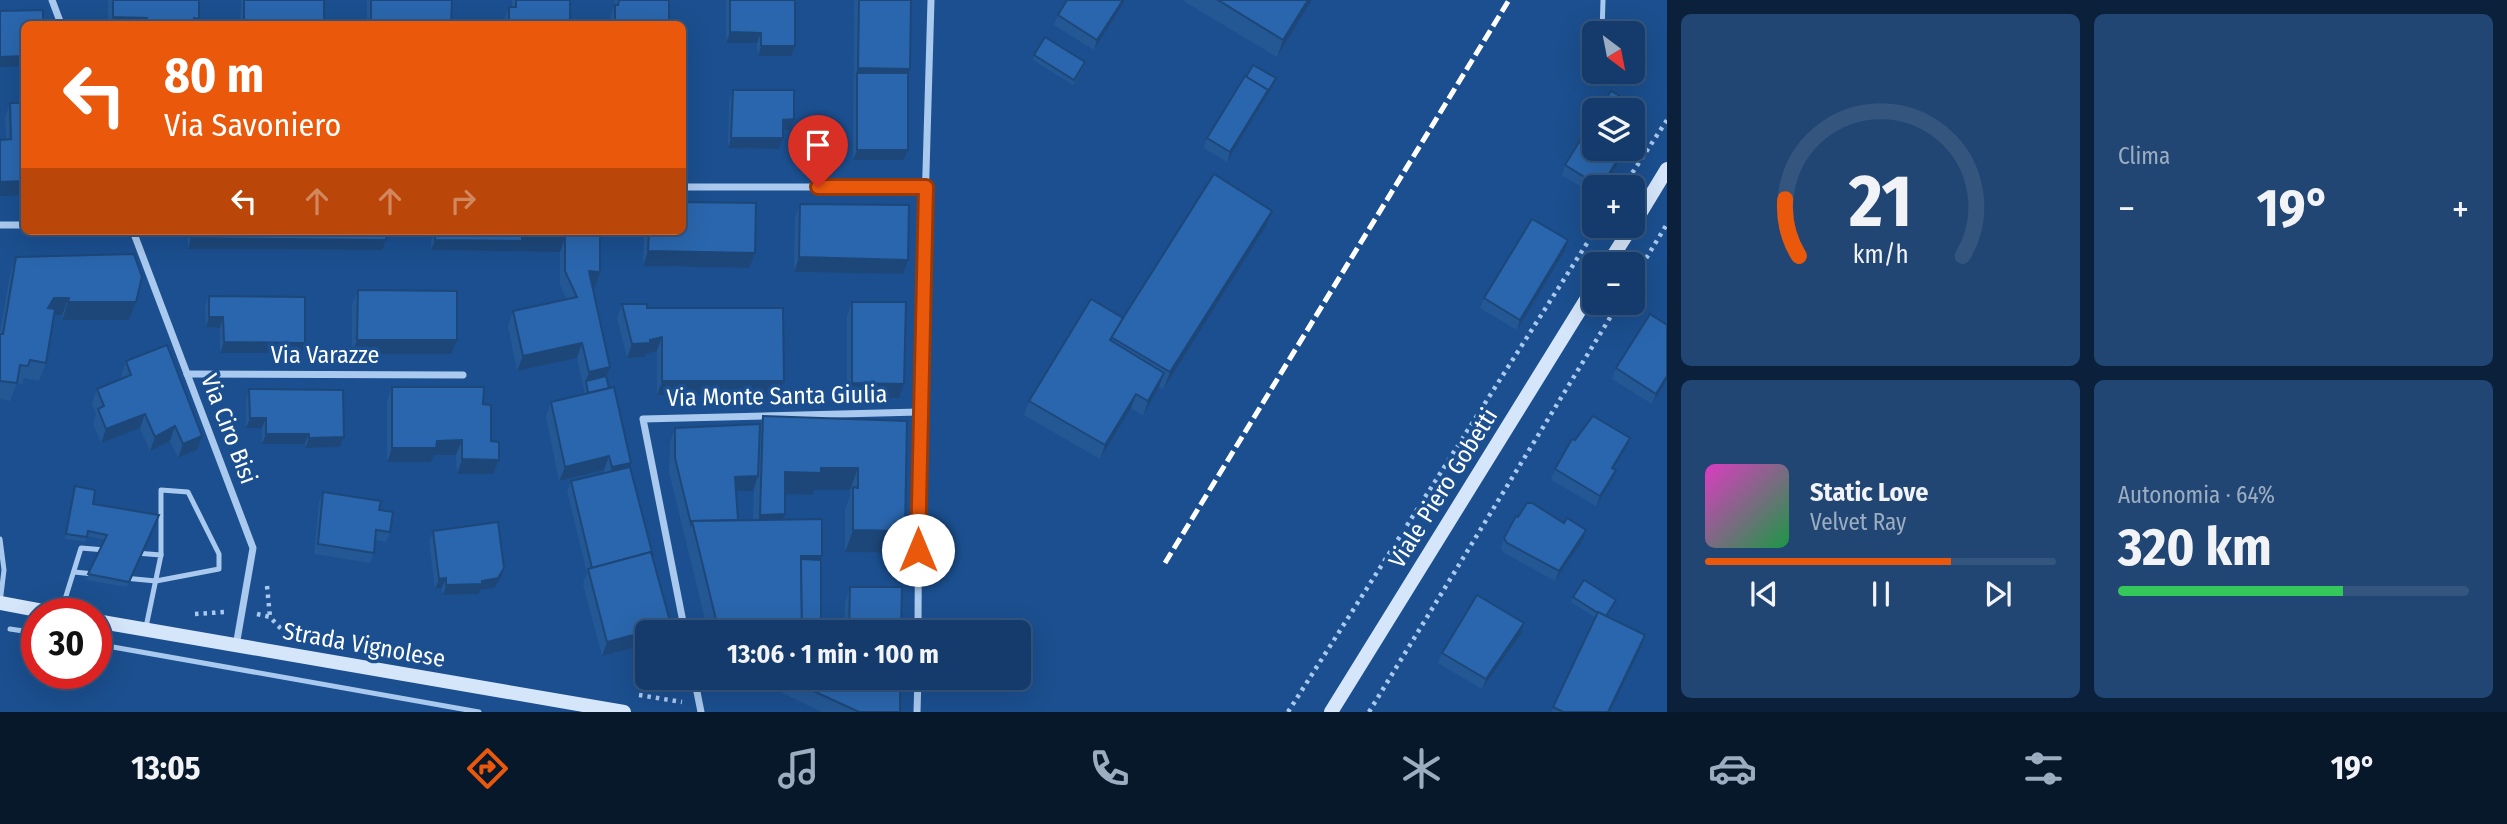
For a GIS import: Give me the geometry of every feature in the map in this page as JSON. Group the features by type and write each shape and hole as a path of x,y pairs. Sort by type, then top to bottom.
{"main road":[{"path":"1645,204 1667,169"},
{"name":"Viale Piero Gobetti","path":"1331,712 1582,306"},
{"path":"0,603 21,607"},
{"name":"Strada Vignolese","path":"112,624 624,712"}],"street":[{"path":"52,0 60,21"},
{"path":"918,620 919,412 931,0"},
{"path":"686,187 926,187"},
{"path":"0,225 21,225"},
{"name":"Via Ciro Bisi","path":"135,235 253,548 236,646"},
{"name":"Via Varazze","path":"187,374 463,375"},
{"name":"Via Monte Santa Giulia","path":"683,620 643,419 919,412"},
{"path":"697,690 701,712"},
{"path":"917,712 918,690"}],"lane":[{"path":"1602,21 1603,0"},
{"path":"115,576 156,581 219,569 219,554 188,492 161,489 162,555 156,581 145,630"},
{"path":"0,539 4,570 0,603"},
{"path":"65,598 81,548 108,551"},
{"path":"121,552 162,555"},
{"path":"74,572 101,575"},
{"path":"10,629 21,631"},
{"name":"Strada Vignolese","path":"112,647 479,712"}],"path":[{"path":"1630,175 1667,120"},
{"path":"1645,260 1667,224"},
{"path":"1288,712 1590,238"},
{"path":"1369,712 1612,315"}],"building":[{"path":"113,0 199,0 199,19 194,18 194,21 147,21 147,18 113,17"},
{"path":"244,0 324,0 324,21 244,21"},
{"path":"371,0 452,0 451,21 371,21"},
{"path":"516,0 570,0 570,21 509,21 509,7 516,7"},
{"path":"619,0 669,0 669,21 615,21 615,5 618,5"},
{"path":"730,0 795,0 795,46 761,46 761,33 730,32"},
{"path":"859,0 911,0 910,69 858,68"},
{"path":"1067,0 1123,0 1097,40 1058,15"},
{"path":"1218,0 1308,0 1283,40"},
{"path":"43,10 43,21 21,21 21,56 0,57 0,11"},
{"path":"1045,37 1085,62 1074,80 1034,55"},
{"path":"1253,65 1276,78 1266,95 1268,90 1246,77"},
{"path":"857,73 908,73 908,150 857,150"},
{"path":"1245,76 1268,90 1230,152 1207,138"},
{"path":"733,90 794,90 794,119 783,120 783,138 731,138"},
{"path":"1611,91 1623,98 1607,98"},
{"path":"10,103 21,103 21,181 0,182 0,140 11,139"},
{"path":"1582,137 1582,161 1617,161 1608,175 1582,175 1565,165"},
{"path":"1214,174 1272,211 1170,372 1111,337"},
{"path":"686,202 756,203 755,253 648,251 649,235 686,235"},
{"path":"800,204 909,205 908,260 799,257"},
{"path":"1532,219 1568,240 1520,320 1484,298"},
{"path":"191,235 386,235 386,240 191,238"},
{"path":"435,235 522,235 522,241 435,240"},
{"path":"600,235 600,272 589,271 610,367 589,372 582,343 523,356 513,311 577,297 565,271 565,238 523,237"},
{"path":"134,254 142,277 136,302 68,302 69,298 54,298 48,308 55,309 46,363 30,360 28,366 20,365 17,383 0,381 0,334 3,334 16,257"},
{"path":"358,290 457,291 457,340 357,340"},
{"path":"209,296 305,297 305,343 224,342 223,317 209,317"},
{"path":"1091,299 1123,318 1110,340 1164,373 1148,401 1136,394 1105,445 1029,401"},
{"path":"852,302 906,302 904,384 852,383"},
{"path":"622,304 647,304 647,308 783,308 784,381 662,381 662,337 650,340 650,343 632,344"},
{"path":"1650,314 1667,325 1667,376 1656,394 1616,368"},
{"path":"167,345 202,436 183,444 175,426 155,437 145,414 106,429 98,409 104,406 97,389 131,375 126,361"},
{"path":"606,376 609,388 588,393 586,381"},
{"path":"392,387 484,387 483,404 491,405 491,441 499,442 499,460 462,459 462,440 437,441 436,448 392,448"},
{"path":"614,387 631,463 612,467 609,456 565,467 551,402"},
{"path":"249,389 343,390 344,437 309,438 309,434 266,434 266,418 250,418"},
{"path":"763,416 907,421 905,531 853,530 853,487 858,488 858,468 821,468 821,473 785,472 785,514 760,515"},
{"path":"1593,416 1630,438 1612,468 1616,470 1600,496 1555,469 1572,439 1575,440"},
{"path":"760,424 758,476 735,477 738,520 692,521 691,524 675,458 675,428"},
{"path":"630,467 653,556 651,552 592,568 571,481"},
{"path":"75,486 95,490 93,504 159,515 129,582 88,574 107,535 88,531 87,537 66,534"},
{"path":"323,492 381,501 379,510 393,512 390,532 376,530 374,553 318,544"},
{"path":"1527,503 1532,503 1564,523 1567,518 1586,530 1559,571 1507,543 1504,538"},
{"path":"822,519 822,556 801,556 802,620 716,620 692,521"},
{"path":"498,522 504,568 498,578 482,581 482,584 446,585 446,578 439,579 433,531"},
{"path":"651,552 670,620 635,620 635,635 607,642 588,569"},
{"path":"801,559 821,560 821,620 802,620"},
{"path":"1584,580 1616,600 1606,616 1573,597"},
{"path":"850,587 902,587 901,620 849,620"},
{"path":"1477,595 1524,623 1486,679 1442,653"},
{"path":"1598,612 1645,635 1608,712 1563,712 1553,707"},
{"path":"811,690 900,690 900,712 859,712"}],"railway":[{"path":"1165,563 1509,0"}],"route":[{"path":"818,187 926,187 918,550"}]}
